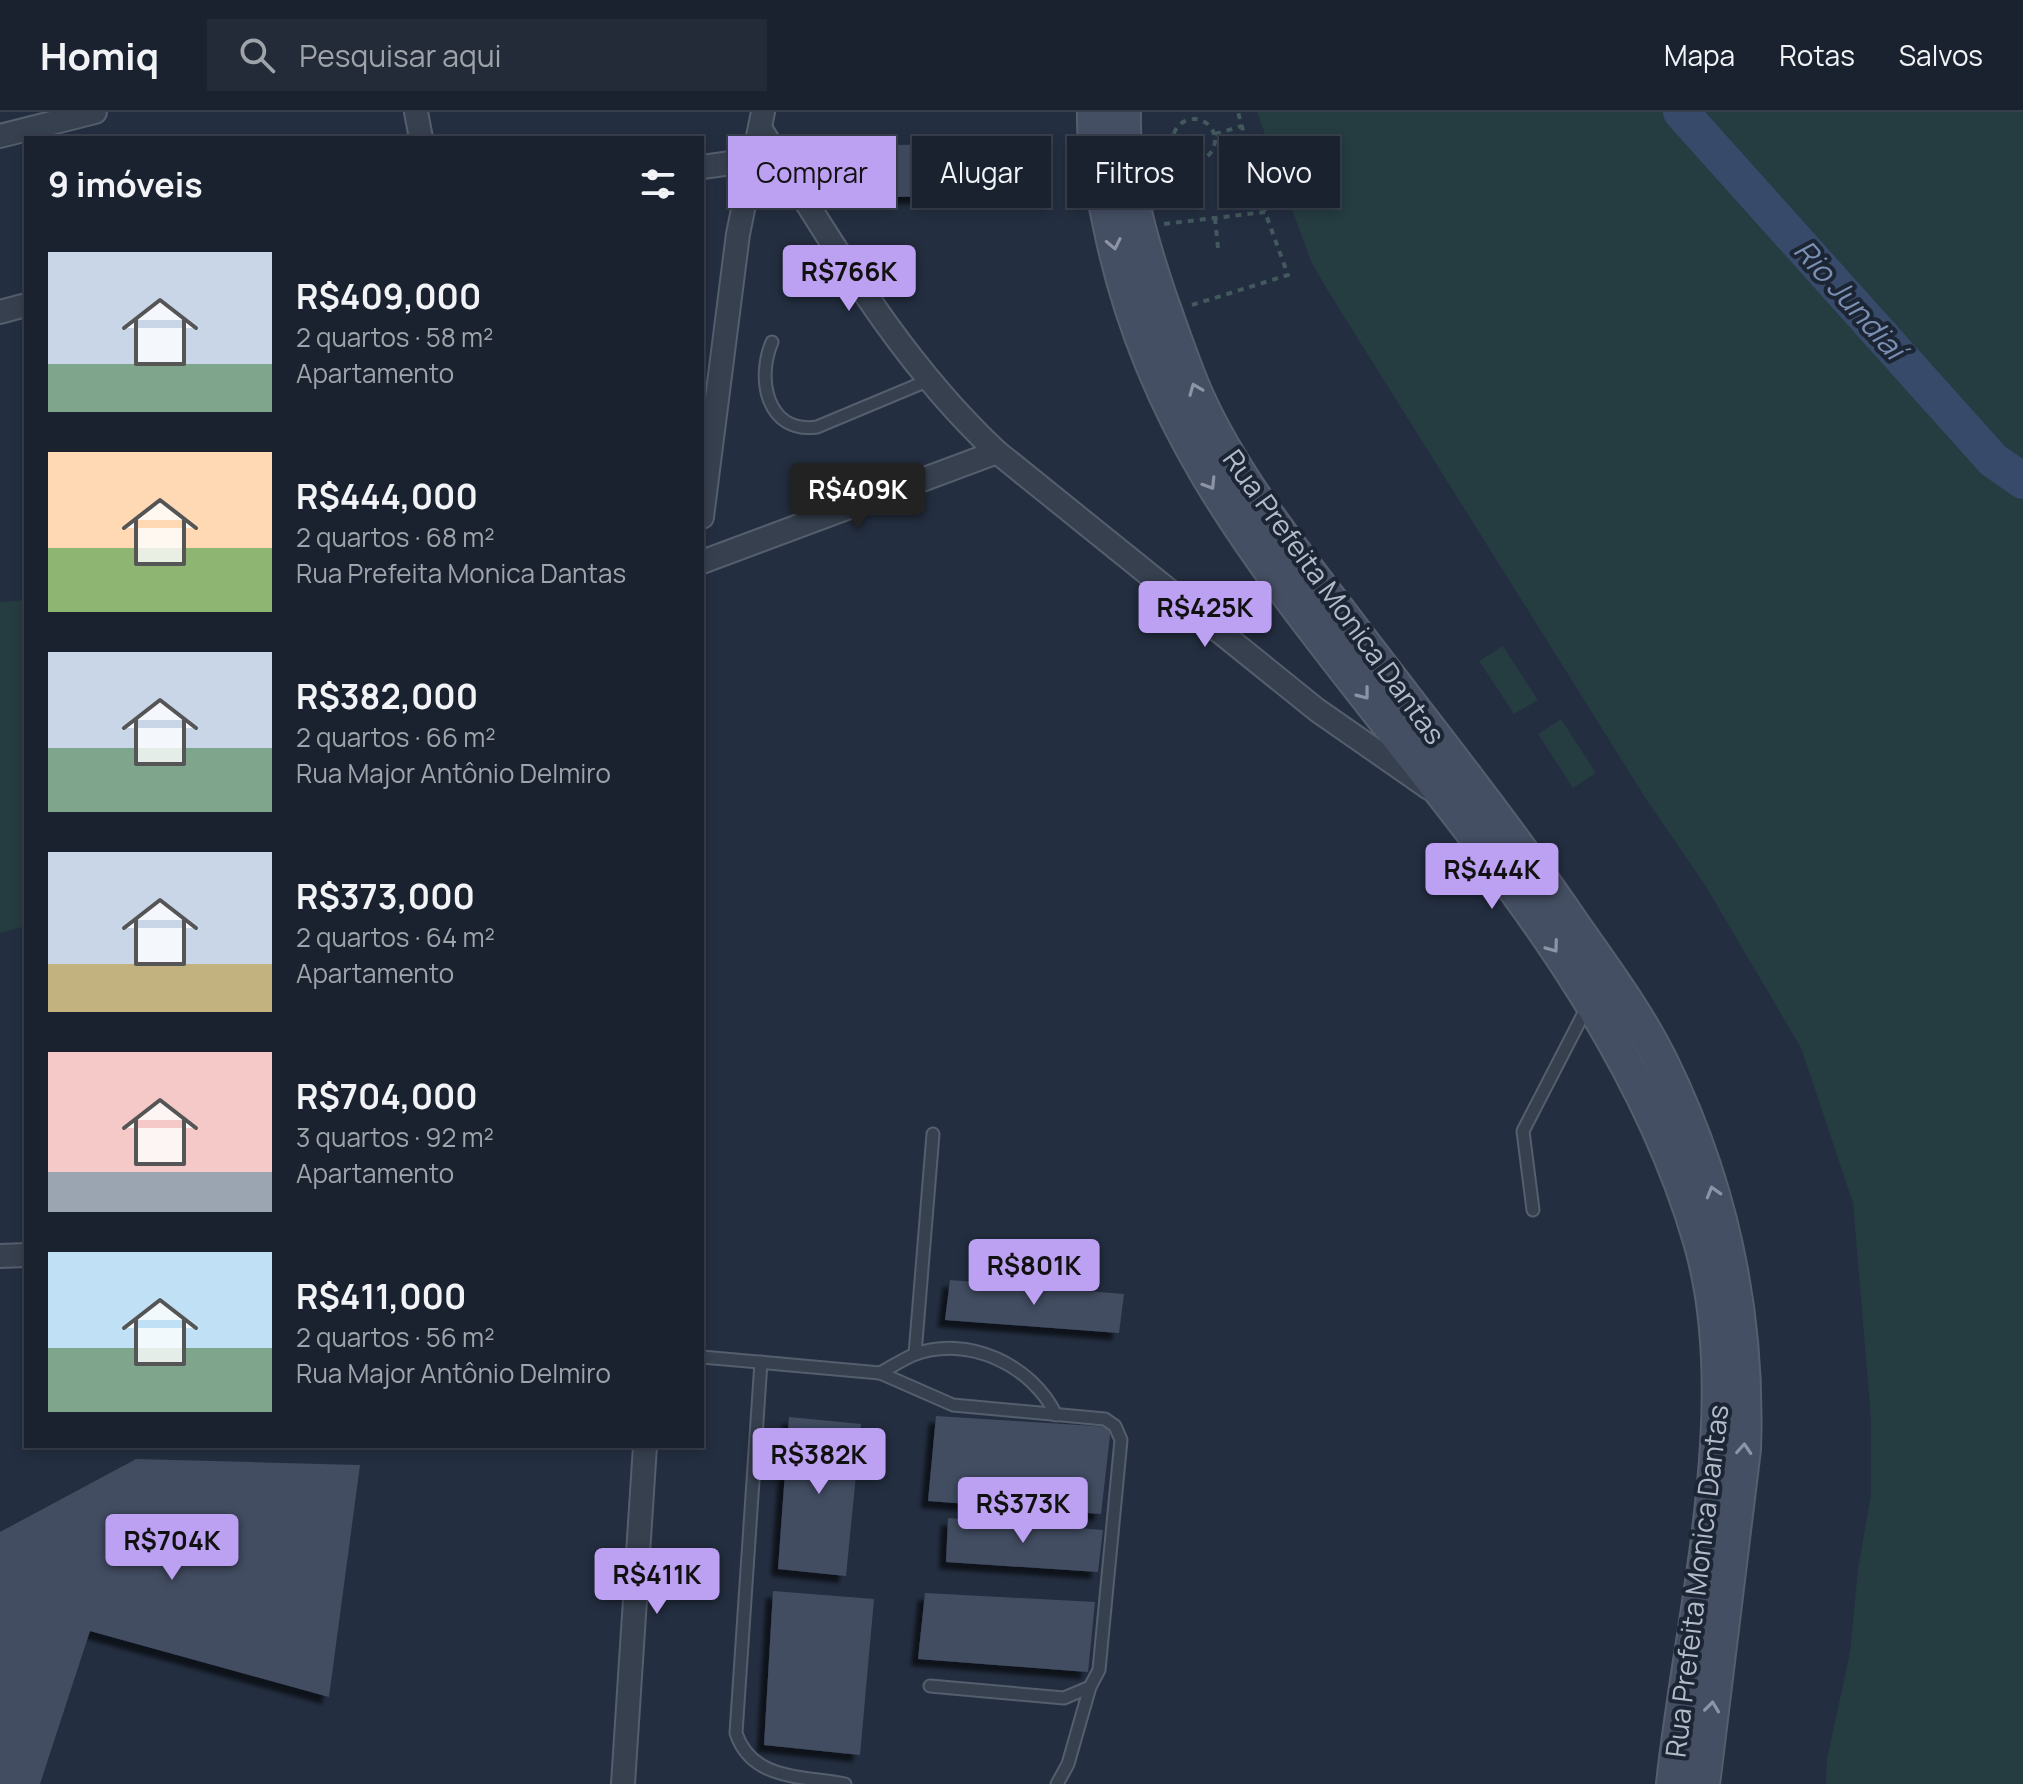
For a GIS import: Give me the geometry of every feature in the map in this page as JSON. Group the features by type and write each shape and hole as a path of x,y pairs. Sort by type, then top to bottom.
{"main road":[{"name":"Rua Prefeita Monica Dantas","path":"1094,112 1101,185 1117,259 1170,409 1199,465 1242,535 1458,792 1556,899 1659,1058 1688,1120 1724,1231 1736,1285 1743,1351 1744,1449 1703,1784"},
{"name":"Rua Prefeita Monica Dantas","path":"1135,123 1133,203 1148,261 1198,398 1270,519 1458,792 1591,1001 1646,1097 1674,1162 1701,1244 1716,1327 1719,1392 1715,1466 1673,1784"}],"street":[{"path":"0,136 95,112"},
{"path":"416,112 421,136"},
{"path":"762,120 868,300 927,381 997,452 1317,710 1458,792"},
{"path":"704,167 728,163"},
{"path":"704,501 743,208"},
{"path":"0,312 24,306"},
{"path":"704,561 997,452"},
{"path":"0,1256 24,1255"},
{"path":"623,1784 645,1448"}],"lane":[{"path":"772,342 764,361 766,394 783,418 806,429 927,381"},
{"path":"1533,1210 1523,1131 1591,1001"},
{"path":"915,1354 933,1134"},
{"path":"880,1373 915,1354 960,1351 1002,1361 1037,1384 1056,1415"},
{"path":"704,1357 880,1373 953,1405 1105,1419 1115,1426 1121,1440 1099,1670 1090,1687 1068,1764 1057,1784"},
{"path":"761,1362 736,1733 742,1750 752,1762 767,1769 845,1784"},
{"path":"930,1686 1064,1698 1090,1687"}],"path":[{"path":"1187,292 1192,306 1288,275 1265,212 1238,112"},
{"path":"1135,123 1147,146 1173,135 1181,123 1194,118 1207,122 1215,134 1210,154 1198,161 1179,155 1173,135"},
{"path":"1215,134 1242,126"},
{"path":"1167,238 1162,224 1265,212"},
{"path":"1215,218 1218,248"}],"green space":[{"path":"1257,112 2023,112 2023,1784 1826,1784 1827,1759 1850,1652 1858,1569 1871,1494 1871,1419 1853,1203 1801,1048 1705,885 1646,799 1311,262 1292,208 1340,208 1340,136 1266,136"},
{"path":"24,600 24,927 0,933 0,602"},
{"path":"1503,646 1538,700 1514,714 1479,661"},
{"path":"1561,719 1596,773 1573,788 1538,734"}],"building":[{"path":"896,145 912,145 912,197 896,197"},
{"path":"950,1280 1124,1294 1119,1333 945,1320"},
{"path":"936,1416 1111,1427 1101,1514 928,1501"},
{"path":"789,1417 861,1424 846,1576 778,1569"},
{"path":"136,1459 360,1465 329,1697 90,1631 40,1784 0,1784 0,1532"},
{"path":"948,1518 1103,1530 1098,1572 946,1562"},
{"path":"773,1591 874,1599 860,1755 764,1745"},
{"path":"925,1593 1095,1602 1088,1672 918,1659"}],"waterway":[{"name":"Rio Jundiaí","path":"1681,112 1993,460 2023,481"}]}
